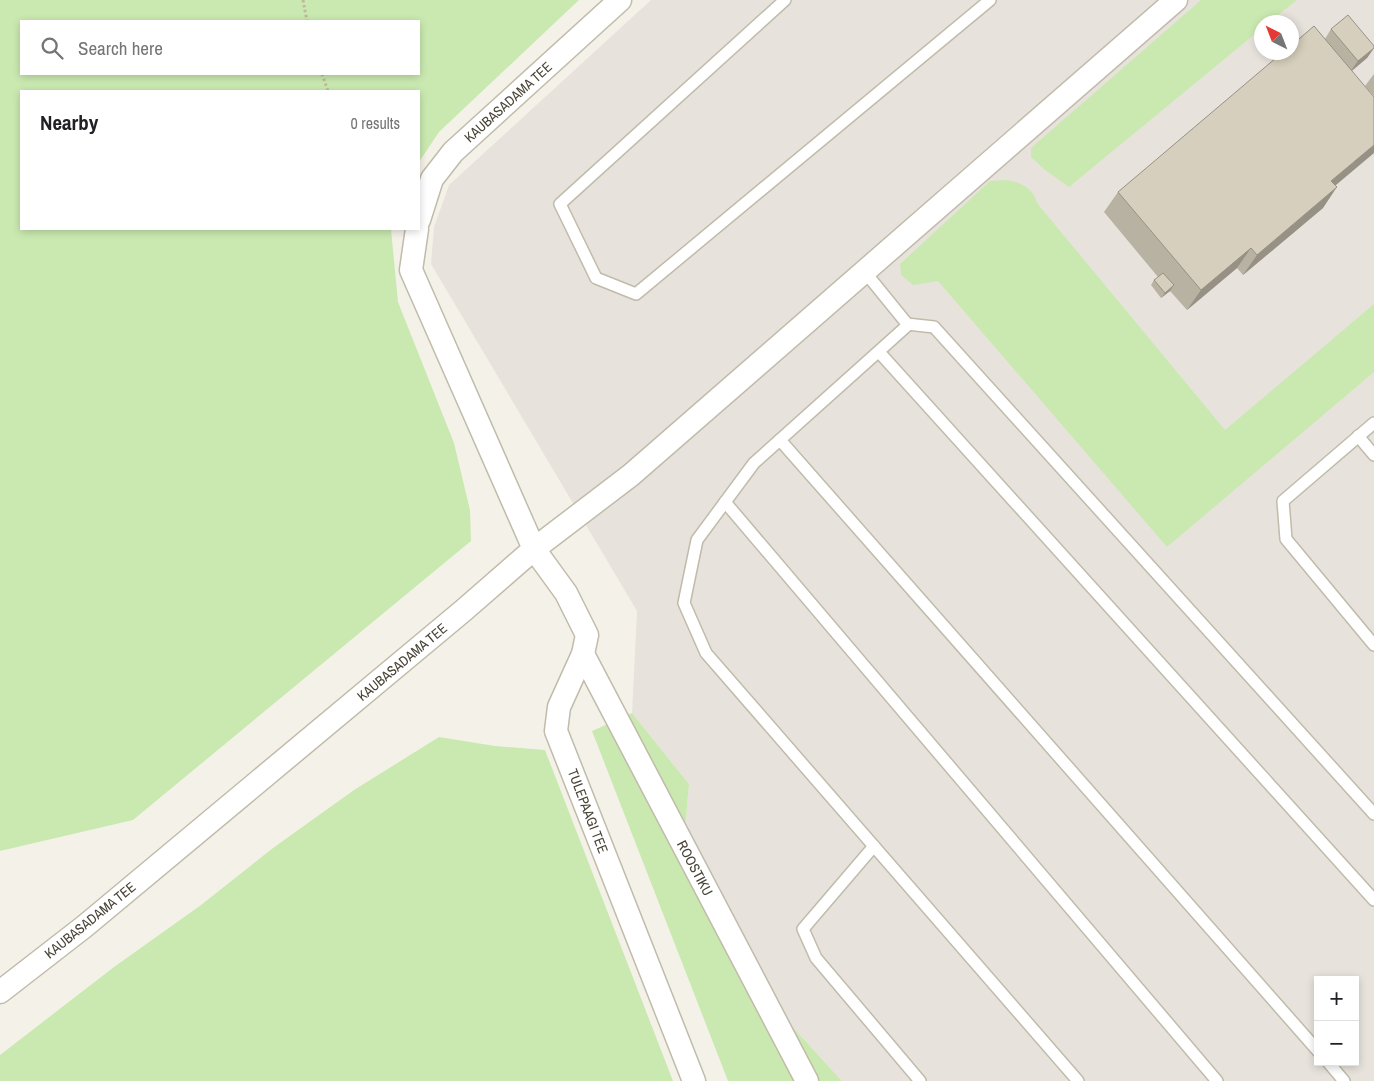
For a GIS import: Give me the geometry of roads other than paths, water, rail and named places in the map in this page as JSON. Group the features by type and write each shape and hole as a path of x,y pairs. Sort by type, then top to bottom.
{"street":[{"name":"KAUBASADAMA TEE","path":"420,217 432,179 453,152 620,0"},
{"name":"KAUBASADAMA TEE","path":"0,992 85,926 464,610 534,549 632,475 1176,0"},
{"path":"417,230 411,270 534,549"},
{"name":"TULEPAAGI TEE","path":"534,549 566,593 587,635 583,654 559,707 556,731 694,1081"},
{"name":"ROOSTIKU","path":"583,654 807,1081"}],"lane":[{"path":"785,0 560,204 596,278 636,294 990,0"},
{"path":"865,272 907,324 934,328 1374,814"},
{"path":"907,324 754,463 697,540 684,603 706,653 1078,1081"},
{"path":"878,352 1374,900"},
{"path":"1374,423 1283,501 1286,538 1374,645"},
{"path":"1358,436 1374,455"},
{"path":"780,440 1314,1046"},
{"path":"725,502 1217,1081"},
{"path":"874,846 803,928 816,958 920,1081"},
{"path":"1331,1066 1344,1081"}]}
